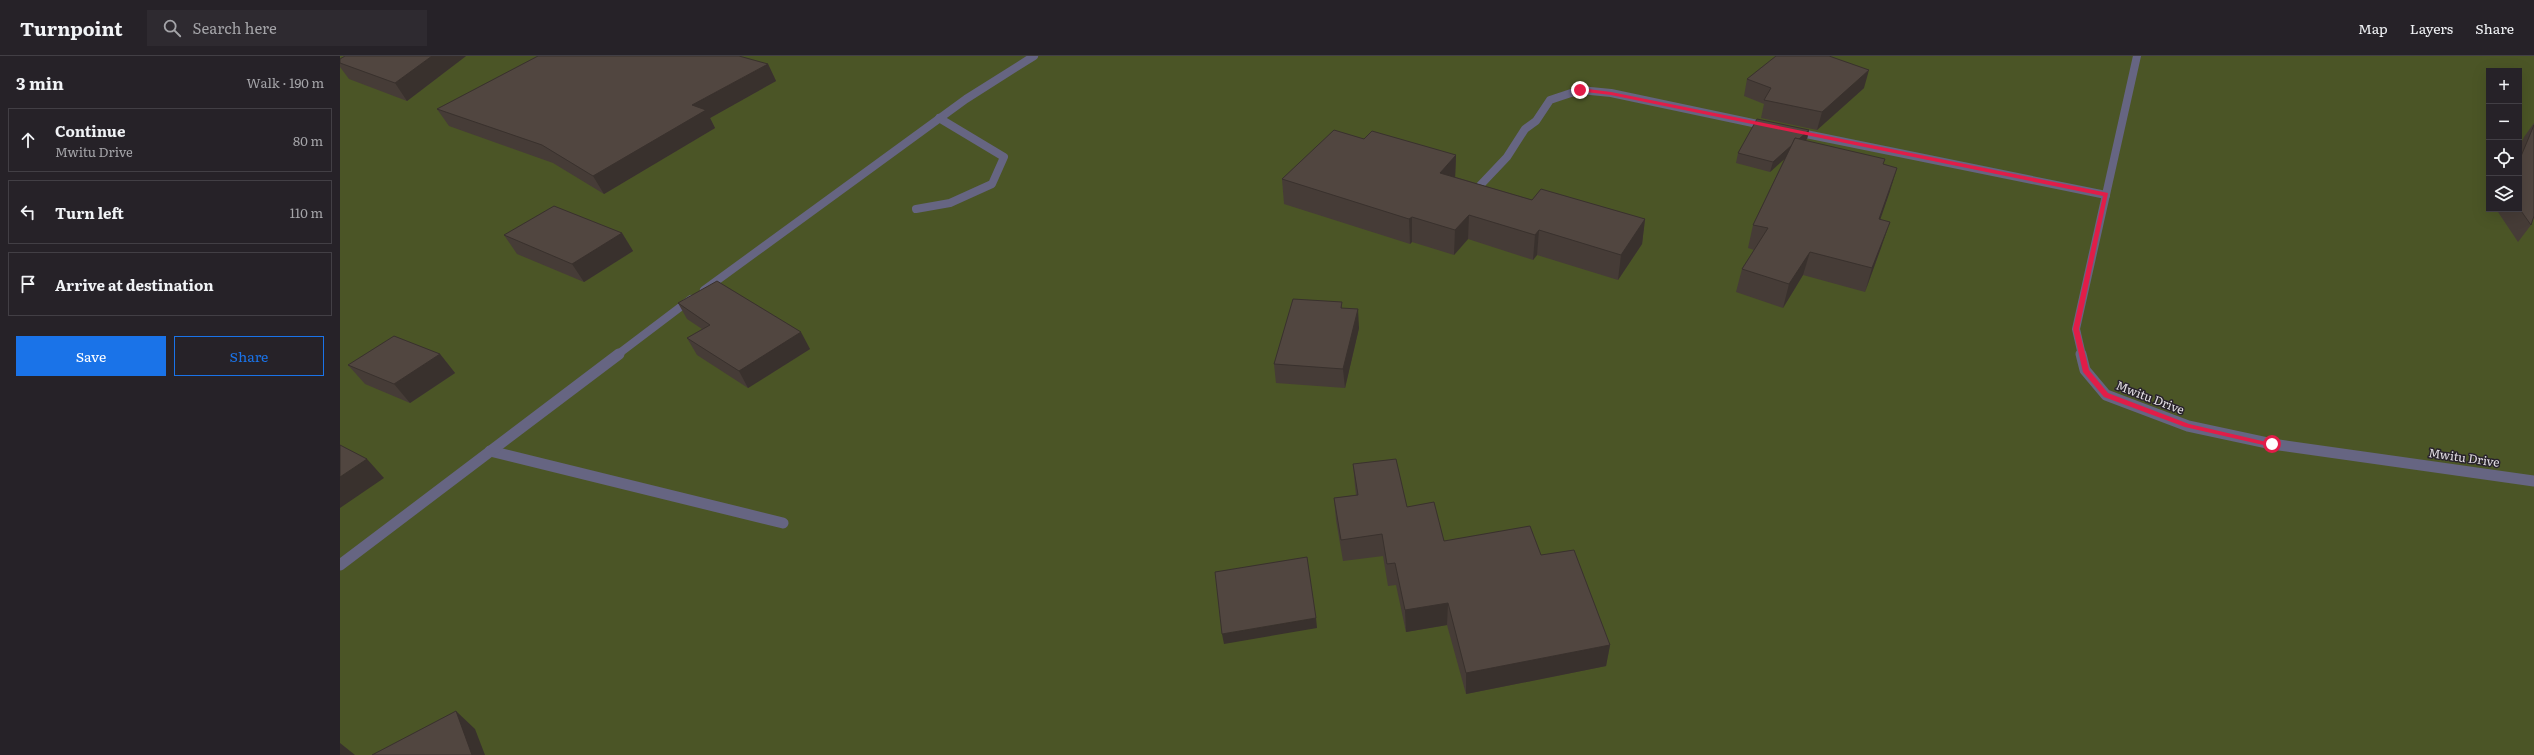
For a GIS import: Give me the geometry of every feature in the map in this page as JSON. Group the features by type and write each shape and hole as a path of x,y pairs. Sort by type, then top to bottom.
{"street":[{"path":"340,565 613,356 939,118 1034,56"},
{"name":"Mwitu Drive","path":"2137,56 2076,329 2086,370 2106,395 2188,426 2272,444 2534,481"},
{"path":"1468,198 1507,157 1525,129 1536,121 1550,100 1580,90 1611,93 2106,195"},
{"path":"916,208 950,203 992,184 1004,157 939,118"},
{"path":"490,451 783,523"}],"green space":[{"path":"340,56 2534,56 2534,755 340,755"}],"building":[{"path":"345,56 432,56 395,83 340,63 340,59"},
{"path":"538,56 739,56 768,64 692,105 706,110 593,176 542,145 437,109"},
{"path":"1776,56 1829,56 1869,70 1822,112 1764,100 1771,88 1747,79"},
{"path":"1757,119 1809,130 1799,139 1795,138 1792,145 1773,162 1738,153"},
{"path":"2534,125 2534,216 2531,225 2522,212 2522,154"},
{"path":"1334,130 1364,139 1372,131 1456,155 1440,173 1532,200 1541,189 1645,219 1621,255 1539,230 1535,235 1469,215 1455,230 1412,217 1409,219 1282,179"},
{"path":"1795,138 1885,159 1883,164 1897,168 1879,219 1890,222 1872,268 1810,252 1789,284 1742,269 1768,228 1753,225"},
{"path":"554,206 622,233 572,264 504,235"},
{"path":"717,281 801,332 739,371 687,338 710,325 678,303"},
{"path":"1293,299 1342,302 1341,308 1358,309 1343,369 1274,364"},
{"path":"394,336 440,354 394,384 348,365"},
{"path":"340,445 367,459 340,477"},
{"path":"1396,459 1407,507 1434,502 1444,541 1530,526 1541,555 1574,550 1610,645 1466,673 1448,603 1405,610 1395,563 1387,564 1382,534 1341,540 1334,498 1358,495 1353,464"},
{"path":"1307,557 1316,618 1222,634 1215,572"},
{"path":"456,711 472,755 372,755"}],"route":[{"path":"1580,90 1611,93 1716,116 2106,195 2076,329 2086,370 2106,395 2188,426 2272,444"}]}
